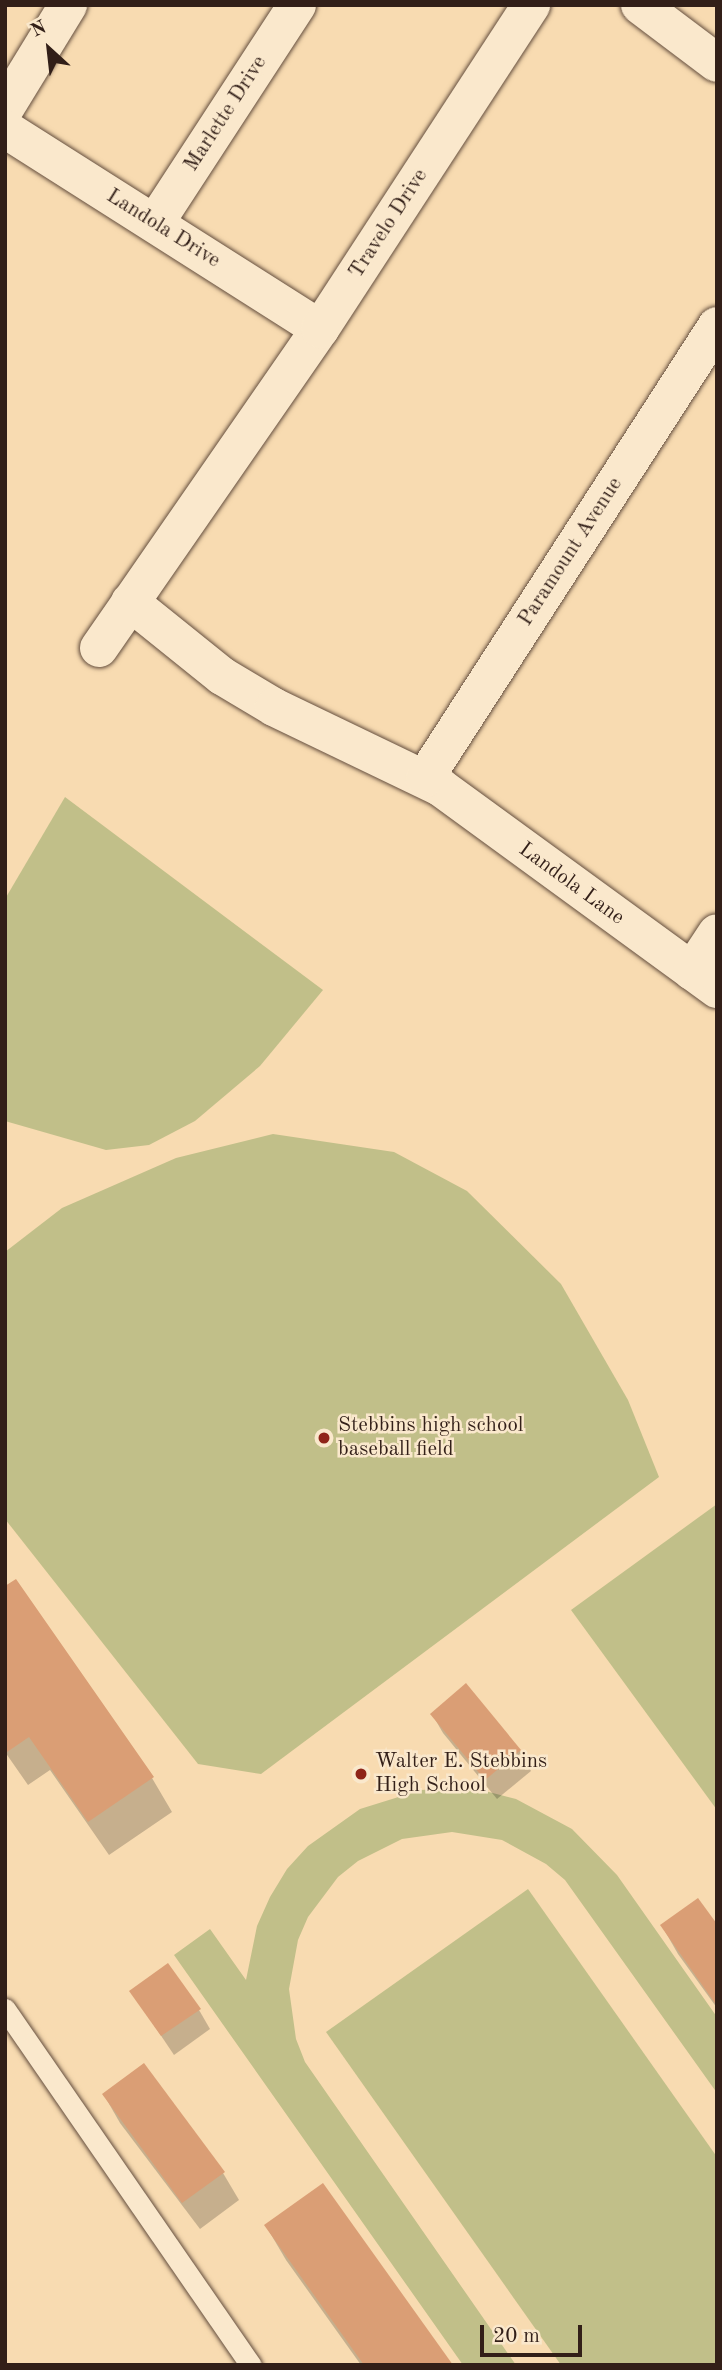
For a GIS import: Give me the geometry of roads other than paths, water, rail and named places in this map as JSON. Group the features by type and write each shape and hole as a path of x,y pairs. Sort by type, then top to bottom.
{"street":[{"path":"5,108 68,5"},
{"name":"Marlette Drive","path":"155,223 297,5"},
{"name":"Travelo Drive","path":"320,329 531,5"},
{"path":"640,5 717,63"},
{"name":"Landola Drive","path":"5,129 320,329"},
{"name":"Paramount Avenue","path":"425,778 717,326"},
{"path":"99,648 320,329"},
{"path":"130,602 222,676 274,707 425,778"},
{"name":"Landola Lane","path":"425,778 704,980"},
{"path":"704,980 717,933"}],"lane":[{"path":"5,2009 251,2365"}],"place":[{"name":"Stebbins high school baseball field","path":"324,1438"},
{"name":"Walter E. Stebbins High School","path":"361,1774"}]}
